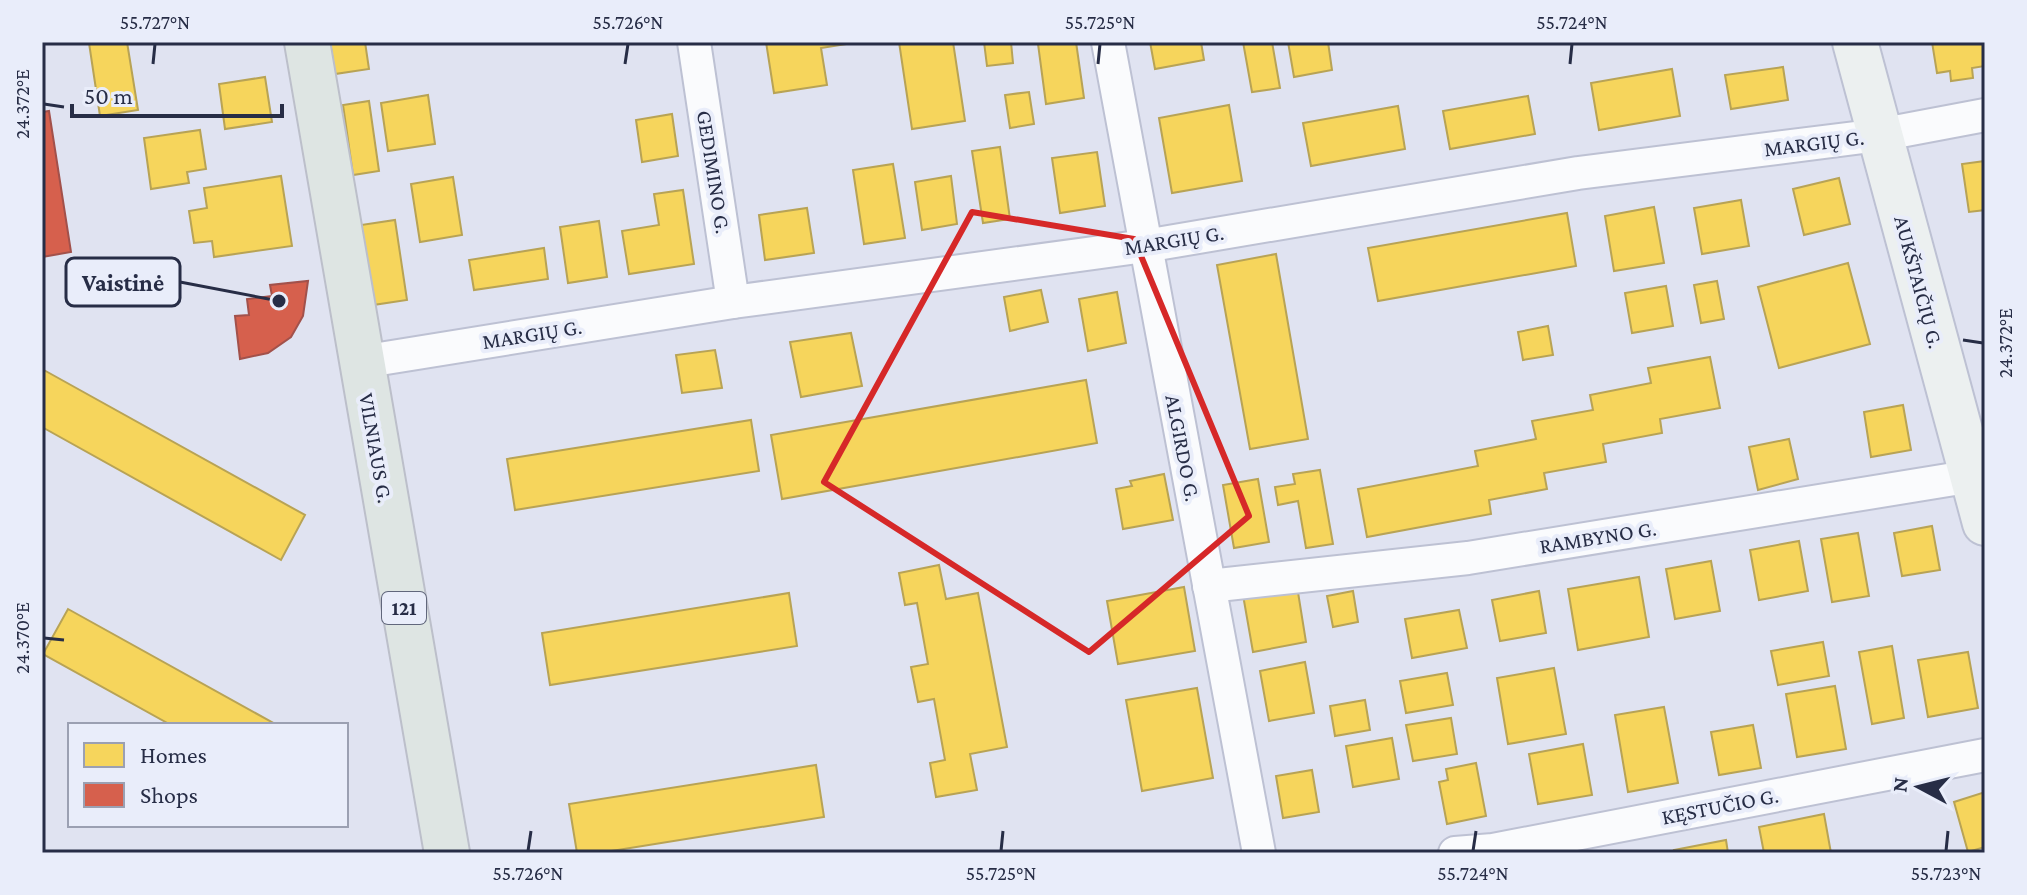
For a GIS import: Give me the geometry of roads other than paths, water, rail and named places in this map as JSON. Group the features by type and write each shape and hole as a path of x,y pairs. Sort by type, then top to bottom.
{"main road":[{"name":"VILNIAUS G.","path":"307,42 447,853"},
{"name":"AUKŠTAIČIŲ G.","path":"1855,42 1879,135 1979,475 1985,523"}],"street":[{"name":"GEDIMINO G.","path":"694,42 733,302"},
{"name":"ALGIRDO G.","path":"1108,42 1259,853"},
{"name":"MARGIŲ G.","path":"361,362 733,302 1145,246 1567,174 1879,135 1985,115"},
{"name":"RAMBYNO G.","path":"1209,586 1468,558 1979,475"},
{"name":"KĘSTUČIO G.","path":"1455,853 1493,850 1985,755"}],"place":[{"name":"Vaistinė","path":"279,301"}]}
